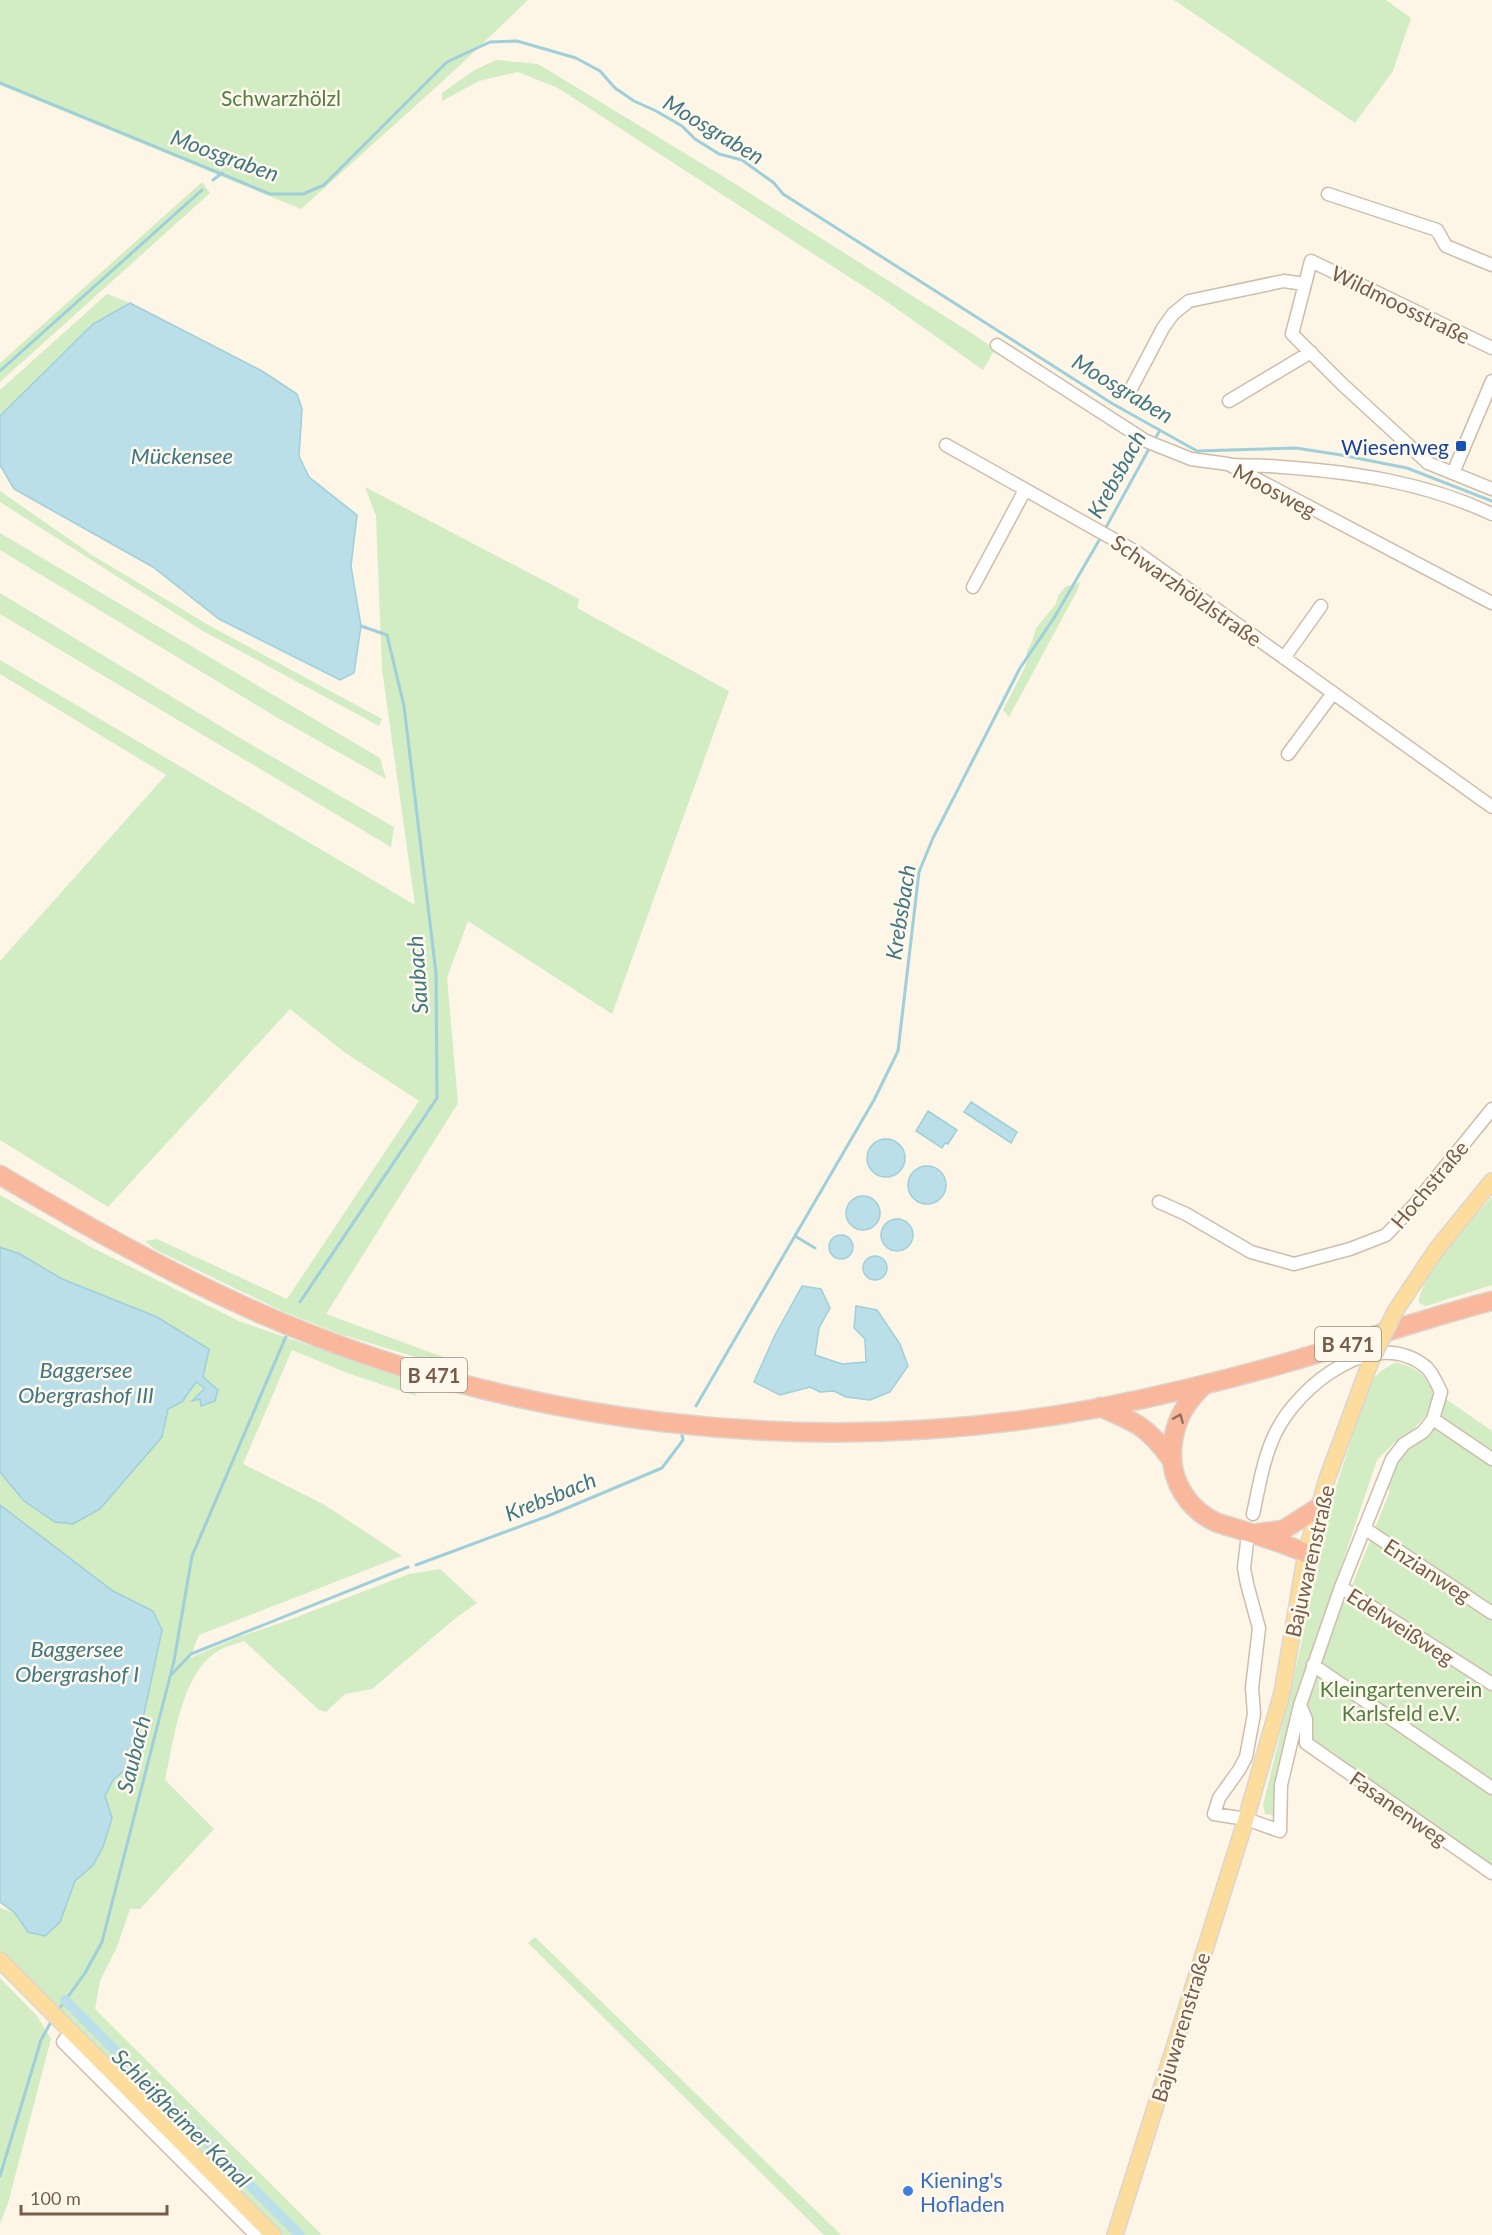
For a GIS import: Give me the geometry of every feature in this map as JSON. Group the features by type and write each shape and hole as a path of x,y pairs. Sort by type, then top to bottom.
{"highway":[{"name":"B 471","path":"0,1175 87,1226 169,1270 251,1309 341,1345 448,1380 537,1401 578,1410 684,1424 791,1432 848,1432 986,1424 1100,1407 1204,1385 1492,1301"},
{"path":"1204,1385 1182,1411 1173,1438 1171,1459 1174,1478 1191,1505 1217,1522 1250,1538 1306,1553"},
{"path":"1100,1407 1146,1429 1171,1459"},
{"path":"1250,1538 1284,1530 1319,1507"}],"main road":[{"name":"Bajuwarenstraße","path":"1115,2235 1246,1819 1282,1693 1306,1553 1326,1479 1370,1363 1396,1311 1436,1250 1492,1181"},
{"path":"0,1960 273,2235"}],"street":[{"path":"1328,194 1437,231 1446,246 1492,265"},
{"name":"Wildmoosstraße","path":"1304,284 1311,261 1492,348"},
{"path":"1132,387 1163,328 1173,314 1189,301 1284,281 1304,284 1292,334 1428,463 1492,489"},
{"name":"Moosweg","path":"997,345 1152,444 1191,459 1228,464 1492,603"},
{"path":"1228,402 1311,352"},
{"path":"1454,473 1492,381"},
{"name":"Schwarzhölzlstraße","path":"946,445 1143,556 1492,807"},
{"path":"1228,464 1320,470 1387,479 1435,493 1492,514"},
{"path":"1258,480 1261,466"},
{"path":"973,587 1025,490"},
{"name":"Schwarzhölzlstraße","path":"1284,658 1321,606"},
{"path":"1288,754 1333,693"},
{"name":"Hochstraße","path":"1160,1202 1186,1214 1251,1252 1293,1264 1340,1252 1386,1235 1492,1109"},
{"path":"1253,1514 1266,1457 1275,1433 1292,1407 1319,1380 1347,1362 1383,1352 1411,1357 1429,1370 1441,1392 1433,1419 1492,1459"},
{"name":"Bajuwarenstraße","path":"1246,1819 1280,1831 1281,1785 1300,1705 1341,1587 1392,1459 1404,1444 1423,1432 1433,1419"},
{"name":"Enzianweg","path":"1364,1528 1492,1613"},
{"path":"1246,1819 1214,1814 1219,1798 1246,1757 1254,1714 1252,1688 1259,1628 1244,1568 1250,1538"},
{"name":"Edelweißweg","path":"1341,1587 1492,1684"},
{"path":"1313,1665 1492,1788"},
{"name":"Fasanenweg","path":"1300,1705 1306,1719 1306,1743 1492,1873"},
{"path":"67,2028 63,2042 256,2235"}],"green space":[{"name":"Schwarzhölzl","path":"0,0 528,0 455,70 301,209 0,85"},
{"path":"1174,0 1386,0 1411,18 1393,71 1355,123"},
{"path":"496,60 538,64 732,182 976,336 995,349 983,370 883,299 558,88 518,72 479,81 442,101 442,93 473,71"},
{"path":"202,182 210,193 0,382 0,363"},
{"path":"107,294 130,303 93,324 0,416 0,390"},
{"path":"365,487 579,599 577,608 729,691 612,1014 468,921 447,978 458,1103 326,1314 462,1364 470,1369 461,1371 340,1334 282,1311 156,1250 145,1241 157,1239 287,1299 419,1101 344,1052 290,1009 108,1207 0,1140 0,961 166,775 0,674 0,660 415,905 382,669 376,516"},
{"path":"0,491 92,555 210,626 382,719 379,726 203,631 0,502"},
{"path":"0,533 380,758 386,779 278,718 0,550"},
{"path":"1080,582 1009,717 1003,710 1026,665 1027,651 1036,628 1056,604 1058,596 1066,586"},
{"path":"0,593 245,741 394,827 391,847 0,614"},
{"path":"0,1195 91,1247 239,1321 406,1379 417,1396 347,1373 292,1350 243,1464 323,1504 402,1556 199,1635 190,1658 239,1637 409,1574 440,1569 477,1603 457,1617 372,1689 345,1694 326,1712 319,1710 244,1641 221,1649 205,1661 187,1691 165,1780 214,1829 140,1909 130,1909 117,1947 100,1981 95,2009 322,2235 280,2235 0,1952 0,1908 15,1913 28,1932 60,1922 75,1881 92,1865 108,1806 105,1796 113,1780 129,1766 153,1611 113,1591 0,1505 0,1472 2,1474 162,1437 168,1408 182,1402 196,1382 206,1388 194,1401 200,1399 215,1401 203,1377 157,1317 62,1279 20,1254 0,1247"},
{"path":"1492,1197 1492,1285 1426,1306 1419,1303 1427,1278"},
{"path":"1396,1362 1420,1372 1434,1394 1427,1414 1414,1429 1393,1444 1377,1460 1298,1694 1276,1807 1273,1815 1265,1814 1263,1805 1334,1493 1362,1407 1374,1378"},
{"path":"1443,1397 1492,1431 1492,1454 1436,1416"},
{"name":"Kleingartenverein Karlsfeld e.V.","path":"1432,1425 1492,1463 1492,1879 1301,1745 1303,1702 1344,1585 1351,1588 1390,1491 1383,1485 1395,1460"},
{"path":"535,1937 841,2235 824,2235 528,1943"},
{"path":"0,1978 37,2016 51,2039 8,2203 0,2224"}],"water":[{"name":"Mückensee","path":"130,303 262,371 297,394 302,409 299,456 309,477 357,515 351,566 361,626 354,673 340,680 219,619 153,567 14,489 0,465 0,416 93,324"},
{"path":"971,1102 1017,1132 1011,1143 964,1112"},
{"path":"928,1111 957,1130 948,1144 945,1143 942,1148 916,1131"},
{"path":"886,1139 893,1140 899,1145 904,1151 904,1165 899,1171 893,1176 886,1177 879,1176 873,1171 868,1165 867,1158 868,1151 873,1145 879,1140"},
{"path":"927,1166 940,1172 946,1185 940,1198 927,1204 914,1198 908,1185 914,1172"},
{"path":"863,1196 875,1201 880,1213 875,1225 863,1230 851,1225 846,1213 851,1201"},
{"path":"897,1219 909,1223 913,1235 909,1247 897,1251 885,1247 881,1235 885,1223"},
{"path":"841,1235 846,1236 852,1242 852,1252 846,1258 841,1259 836,1258 830,1252 829,1247 830,1242 836,1236"},
{"name":"Baggersee Obergrashof III","path":"0,1247 20,1254 62,1279 157,1317 209,1349 203,1377 218,1390 215,1401 201,1406 200,1399 192,1401 205,1388 196,1382 182,1402 168,1409 162,1437 100,1509 73,1524 55,1522 24,1501 0,1472"},
{"path":"875,1256 884,1259 887,1268 884,1277 875,1280 866,1277 863,1268 866,1259"},
{"path":"802,1286 821,1289 830,1308 819,1328 815,1355 842,1364 866,1362 865,1339 854,1328 856,1306 877,1310 900,1344 908,1366 890,1392 870,1400 846,1397 834,1391 820,1392 810,1387 780,1395 754,1382 775,1335"},
{"name":"Baggersee Obergrashof I","path":"0,1505 113,1591 153,1611 162,1630 139,1737 129,1766 113,1780 105,1796 112,1818 103,1847 93,1865 75,1881 60,1922 45,1936 28,1932 15,1913 0,1902"}],"waterway":[{"name":"Moosgraben","path":"0,83 270,194 303,194 324,185 447,62 490,42 517,41 576,58 600,71 615,88 634,101 682,126 695,139 719,154 742,160 774,183 783,194 1113,404 1197,451 1296,448 1341,455 1407,468 1492,501"},
{"name":"Moosgraben","path":"213,180 222,173"},
{"path":"0,371 202,190"},
{"name":"Krebsbach","path":"1153,442 1160,430"},
{"name":"Krebsbach","path":"1104,531 1150,447"},
{"name":"Krebsbach","path":"696,1406 874,1100 898,1051 919,872 933,838 1020,668 1054,618 1101,537"},
{"name":"Saubach","path":"300,1302 437,1098 436,973 404,706 387,635 361,626"},
{"path":"795,1236 815,1248"},
{"name":"Krebsbach","path":"57,2012 85,1973 102,1942 174,1661 192,1556 287,1334"},
{"name":"Krebsbach","path":"416,1565 548,1516 662,1468 683,1440 682,1435"},
{"name":"Krebsbach","path":"171,1675 191,1654 408,1567"},
{"name":"Schleißheimer Kanal","path":"65,2000 300,2235"},
{"name":"Saubach","path":"0,2176 41,2040 52,2020"}],"place":[{"name":"Wiesenweg","path":"1461,446"},
{"name":"Kiening's Hofladen","path":"908,2191"}]}
